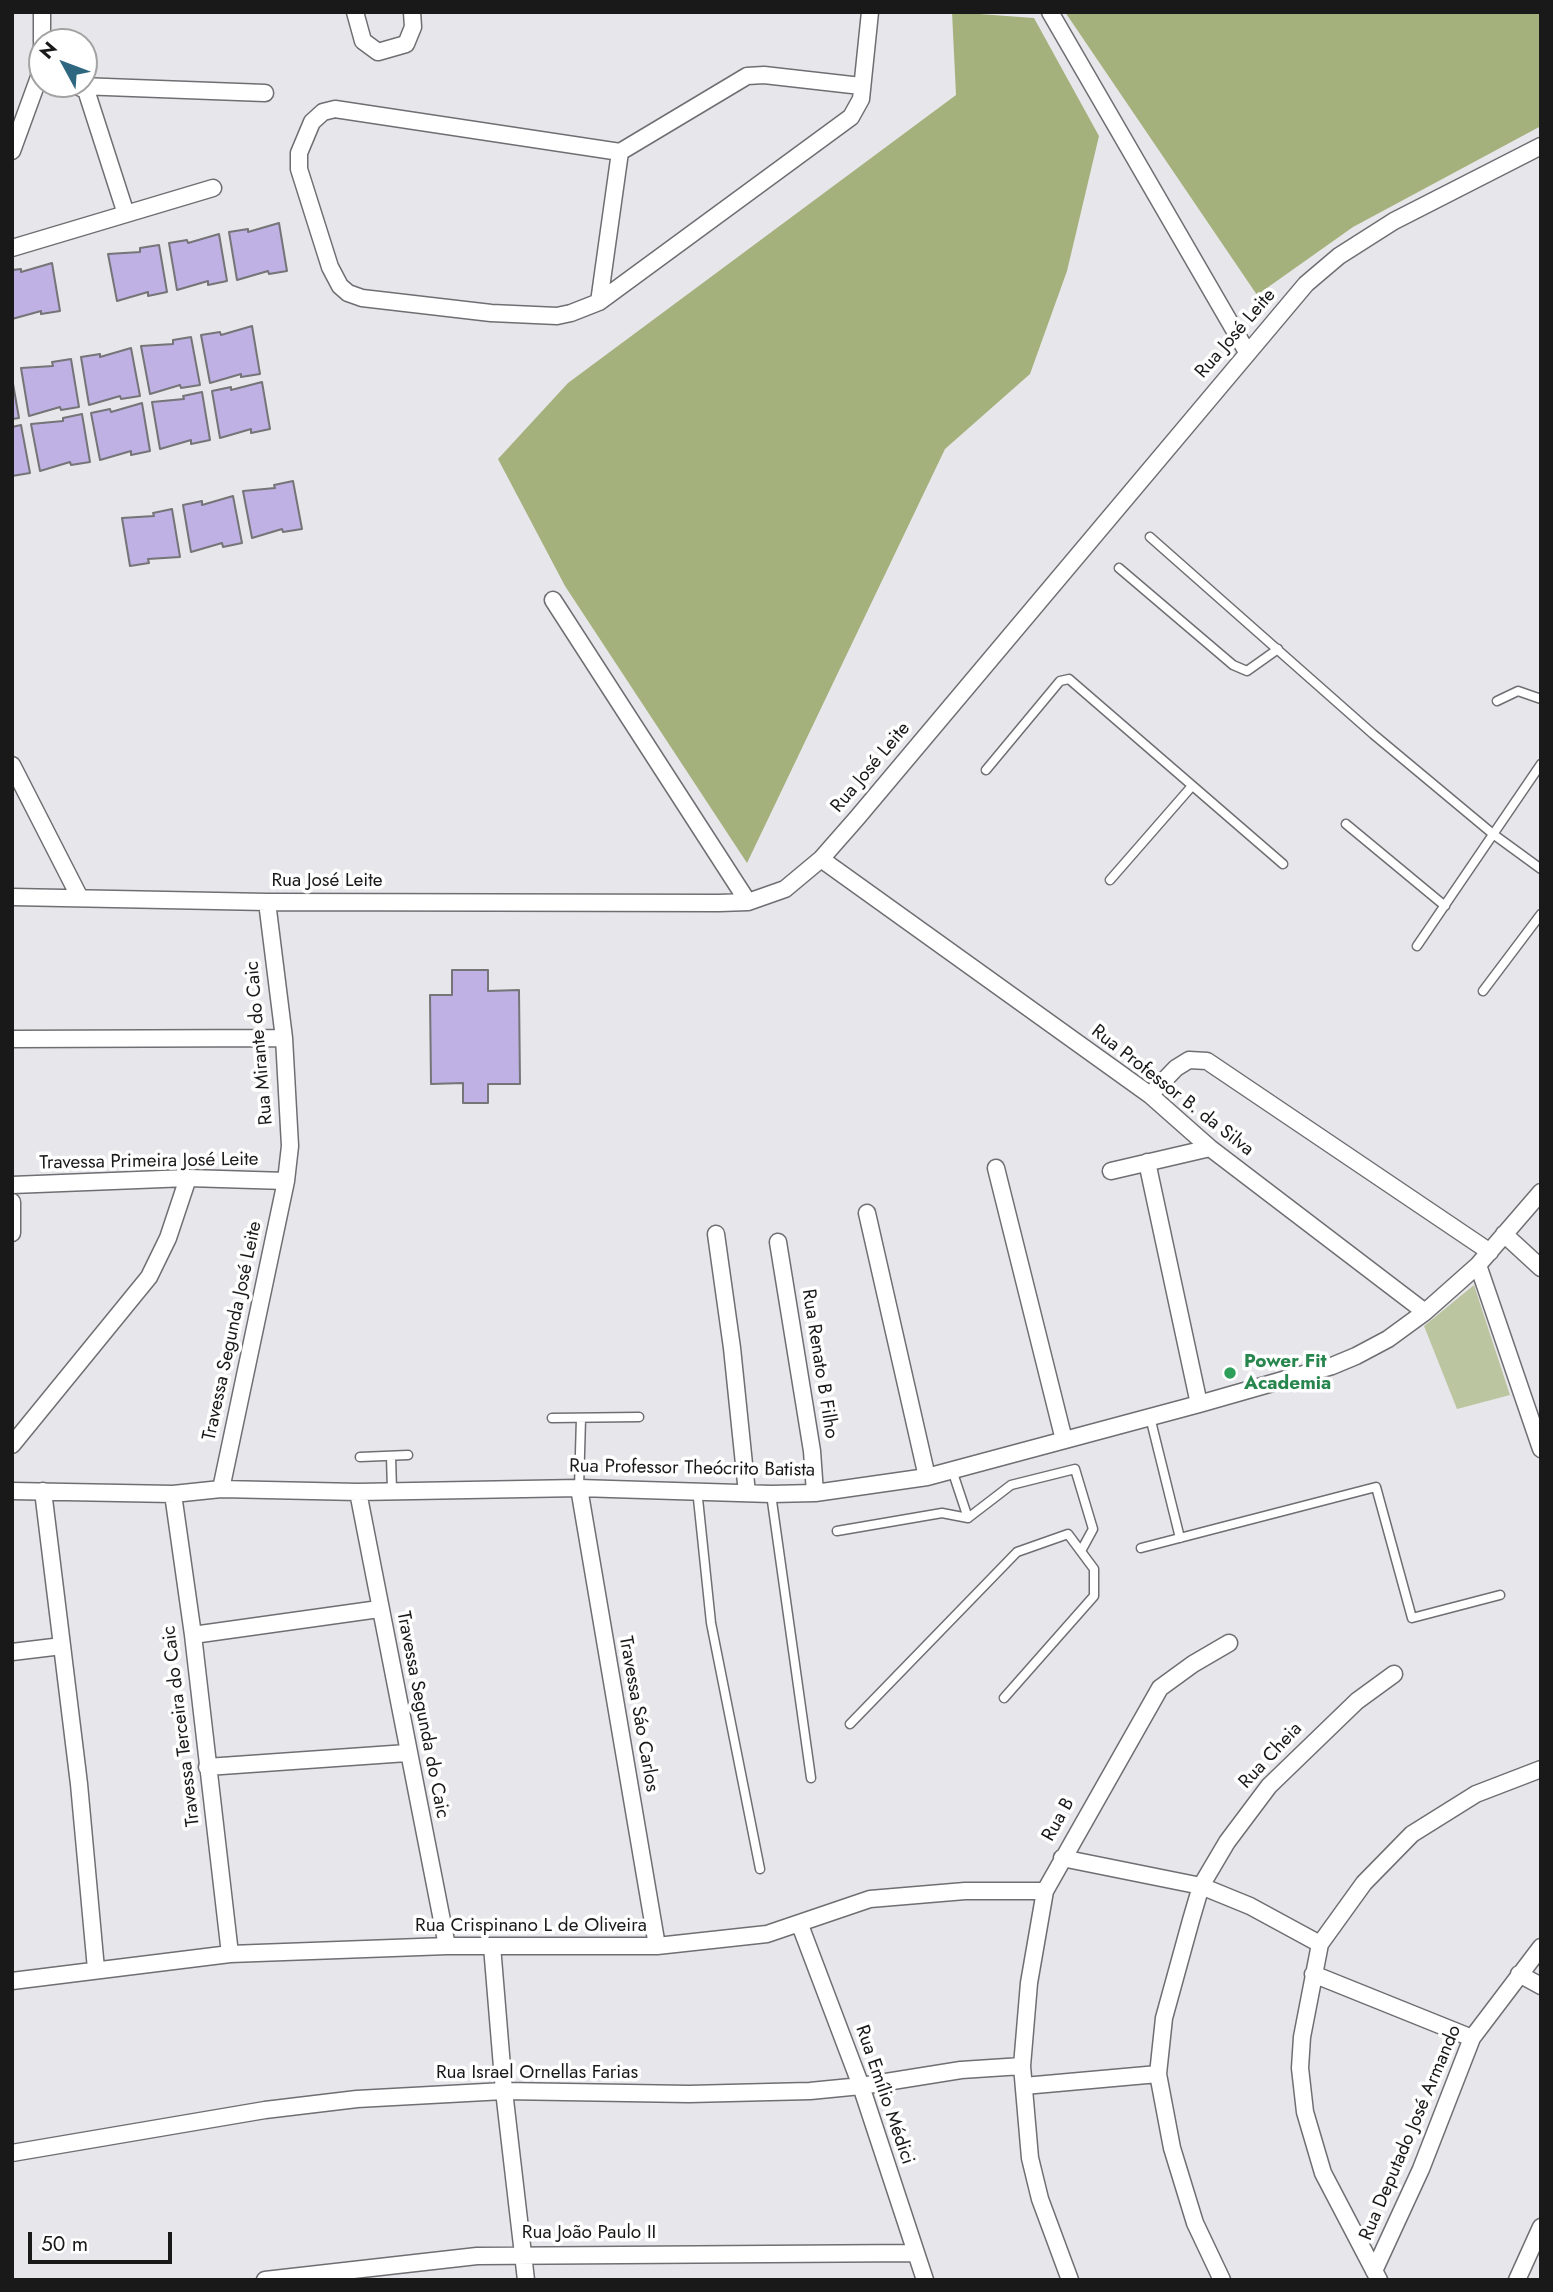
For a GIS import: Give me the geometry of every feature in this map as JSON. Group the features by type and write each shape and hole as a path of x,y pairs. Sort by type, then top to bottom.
{"street":[{"path":"355,12 363,41 379,52 406,44 413,27 412,12"},
{"path":"861,86 764,75 747,76 620,152 335,109 323,112 312,122 299,153 299,169 335,278 348,293 362,298 478,311 557,316 599,302 851,117 861,99 870,12"},
{"path":"1050,12 1247,352"},
{"path":"98,86 265,93"},
{"path":"12,152 33,98"},
{"path":"89,98 126,214"},
{"name":"Rua José Leite","path":"12,897 267,902 748,902 785,889 821,859 1306,284 1339,256 1394,221 1541,146"},
{"path":"599,302 620,152"},
{"path":"12,248 213,188"},
{"path":"552,600 748,902"},
{"path":"12,765 80,898"},
{"name":"Rua Professor B. da Silva","path":"821,859 1150,1095 1210,1148 1425,1312"},
{"name":"Rua Mirante do Caic","path":"267,902 284,1038 289,1109 286,1181"},
{"path":"12,1039 284,1038"},
{"path":"1150,1095 1176,1068 1189,1060 1207,1061 1490,1252"},
{"path":"1111,1171 1210,1148"},
{"path":"1147,1162 1199,1404"},
{"path":"996,1168 1064,1440"},
{"path":"12,1446 149,1278 168,1238 188,1178"},
{"name":"Travessa Primeira José Leite","path":"12,1185 188,1178 286,1181"},
{"name":"Travessa Segunda José Leite","path":"221,1489 286,1181"},
{"name":"Rua Professor Theócrito Batista","path":"12,1491 173,1494 221,1489 358,1492 579,1488 697,1489 771,1494 815,1493 927,1477 1332,1366 1388,1339 1425,1312 1478,1265 1541,1192"},
{"path":"12,1202 12,1233"},
{"path":"867,1213 927,1477"},
{"path":"716,1234 735,1373 747,1493"},
{"path":"1504,1234 1541,1268"},
{"name":"Rua Renato B Filho","path":"778,1242 812,1451 815,1493"},
{"path":"1478,1265 1541,1449"},
{"name":"Travessa Sáo Carlos","path":"579,1488 657,1946"},
{"path":"43,1491 96,1969"},
{"name":"Travessa Segunda do Caic","path":"358,1492 407,1754 447,1946"},
{"name":"Travessa Terceira do Caic","path":"173,1494 194,1635 230,1954"},
{"path":"194,1635 379,1609"},
{"name":"Rua B","path":"1070,2280 1040,2199 1030,2158 1022,2066 1029,1983 1045,1891 1160,1688 1175,1675 1229,1643"},
{"path":"12,1652 62,1646"},
{"name":"Rua Cheia","path":"1222,2280 1195,2223 1172,2148 1158,2074 1164,2018 1201,1886 1227,1842 1269,1786 1357,1701 1394,1674"},
{"path":"207,1767 407,1754"},
{"path":"1377,2275 1323,2173 1305,2112 1300,2068 1313,1974 1320,1944 1364,1883 1412,1834 1476,1794 1541,1769"},
{"path":"1062,1858 1201,1886 1250,1906 1320,1944"},
{"name":"Rua Crispinano L de Oliveira","path":"12,1982 96,1969 230,1954 447,1946 657,1946 746,1937 800,1925 829,1911 870,1899 965,1891 1045,1891"},
{"name":"Rua Emílio Médici","path":"800,1925 861,2086 925,2280"},
{"path":"492,1946 504,2091 526,2280"},
{"name":"Rua Deputado José Armando","path":"1377,2275 1472,2038 1541,1947"},
{"path":"1313,1974 1472,2038"},
{"path":"1519,1974 1541,1986"},
{"name":"Rua Israel Ornellas Farias","path":"12,2153 265,2110 357,2099 504,2091 689,2094 861,2086 961,2070 1022,2066"},
{"path":"1024,2086 1158,2074"},
{"path":"1517,2280 1541,2227"},
{"name":"Rua João Paulo II","path":"265,2280 477,2256 915,2253"}],"lane":[{"path":"1150,537 1493,834 1541,869"},
{"path":"1119,568 1240,668 1247,671 1278,649"},
{"path":"986,770 1060,681 1069,679 1283,864"},
{"path":"1497,701 1518,691 1541,699"},
{"path":"1417,946 1541,764"},
{"path":"1110,880 1192,786"},
{"path":"1346,824 1445,906"},
{"path":"1483,991 1541,914"},
{"path":"552,1418 639,1417"},
{"path":"1150,1417 1180,1538"},
{"path":"579,1488 580,1418"},
{"path":"359,1457 408,1455"},
{"path":"391,1456 392,1491"},
{"path":"837,1531 942,1514 968,1518 1012,1485 1075,1469 1093,1529 1081,1551"},
{"path":"952,1470 968,1518"},
{"path":"1141,1548 1376,1487 1412,1618 1500,1595"},
{"path":"697,1489 711,1623 760,1869"},
{"path":"771,1494 811,1778"},
{"path":"850,1724 1017,1552 1068,1534 1094,1569 1094,1596 1004,1698"}],"green space":[{"path":"952,12 1034,18 1099,136 1067,271 1030,374 945,449 747,863 565,586 498,459 568,383 956,95"},
{"path":"1065,12 1541,12 1541,126 1353,227 1257,295"},
{"path":"1474,1285 1510,1395 1457,1409 1424,1326"}],"building":[{"path":"279,223 287,271 269,274 268,271 237,280 229,232 248,229 248,232"},
{"path":"219,234 227,281 208,285 208,281 177,290 169,243 187,240 188,243"},
{"path":"159,245 167,292 148,296 148,292 117,301 108,254 140,252 140,248"},
{"path":"52,263 60,311 41,314 41,311 12,319 12,270 21,269 21,272"},
{"path":"252,326 260,374 241,377 241,374 210,383 201,335 220,332 221,335"},
{"path":"191,337 200,385 181,388 180,385 150,394 141,346 173,344 173,340"},
{"path":"131,348 140,396 121,399 120,396 89,405 81,357 100,354 100,357"},
{"path":"71,359 79,407 61,410 60,407 29,416 21,368 53,366 52,362"},
{"path":"12,378 19,418 12,419"},
{"path":"262,382 270,429 251,433 251,429 220,438 212,391 231,387 231,390"},
{"path":"202,392 210,440 191,444 191,440 160,449 152,402 184,399 183,396"},
{"path":"142,403 150,451 131,455 131,451 100,460 91,413 110,409 111,412"},
{"path":"82,414 90,462 71,465 70,462 40,471 31,424 63,421 63,418"},
{"path":"21,425 30,473 12,476 12,427"},
{"path":"293,481 302,529 283,532 282,529 252,538 243,491 275,488 274,485"},
{"path":"233,496 242,543 223,547 222,543 191,552 183,505 202,501 202,505"},
{"path":"172,509 180,557 148,559 149,563 130,566 122,518 154,516 153,513"},
{"path":"452,970 488,970 488,991 519,990 520,1084 488,1084 488,1103 463,1103 463,1083 431,1084 430,995 452,995"}],"place":[{"name":"Power Fit Academia","path":"1230,1373"}]}
